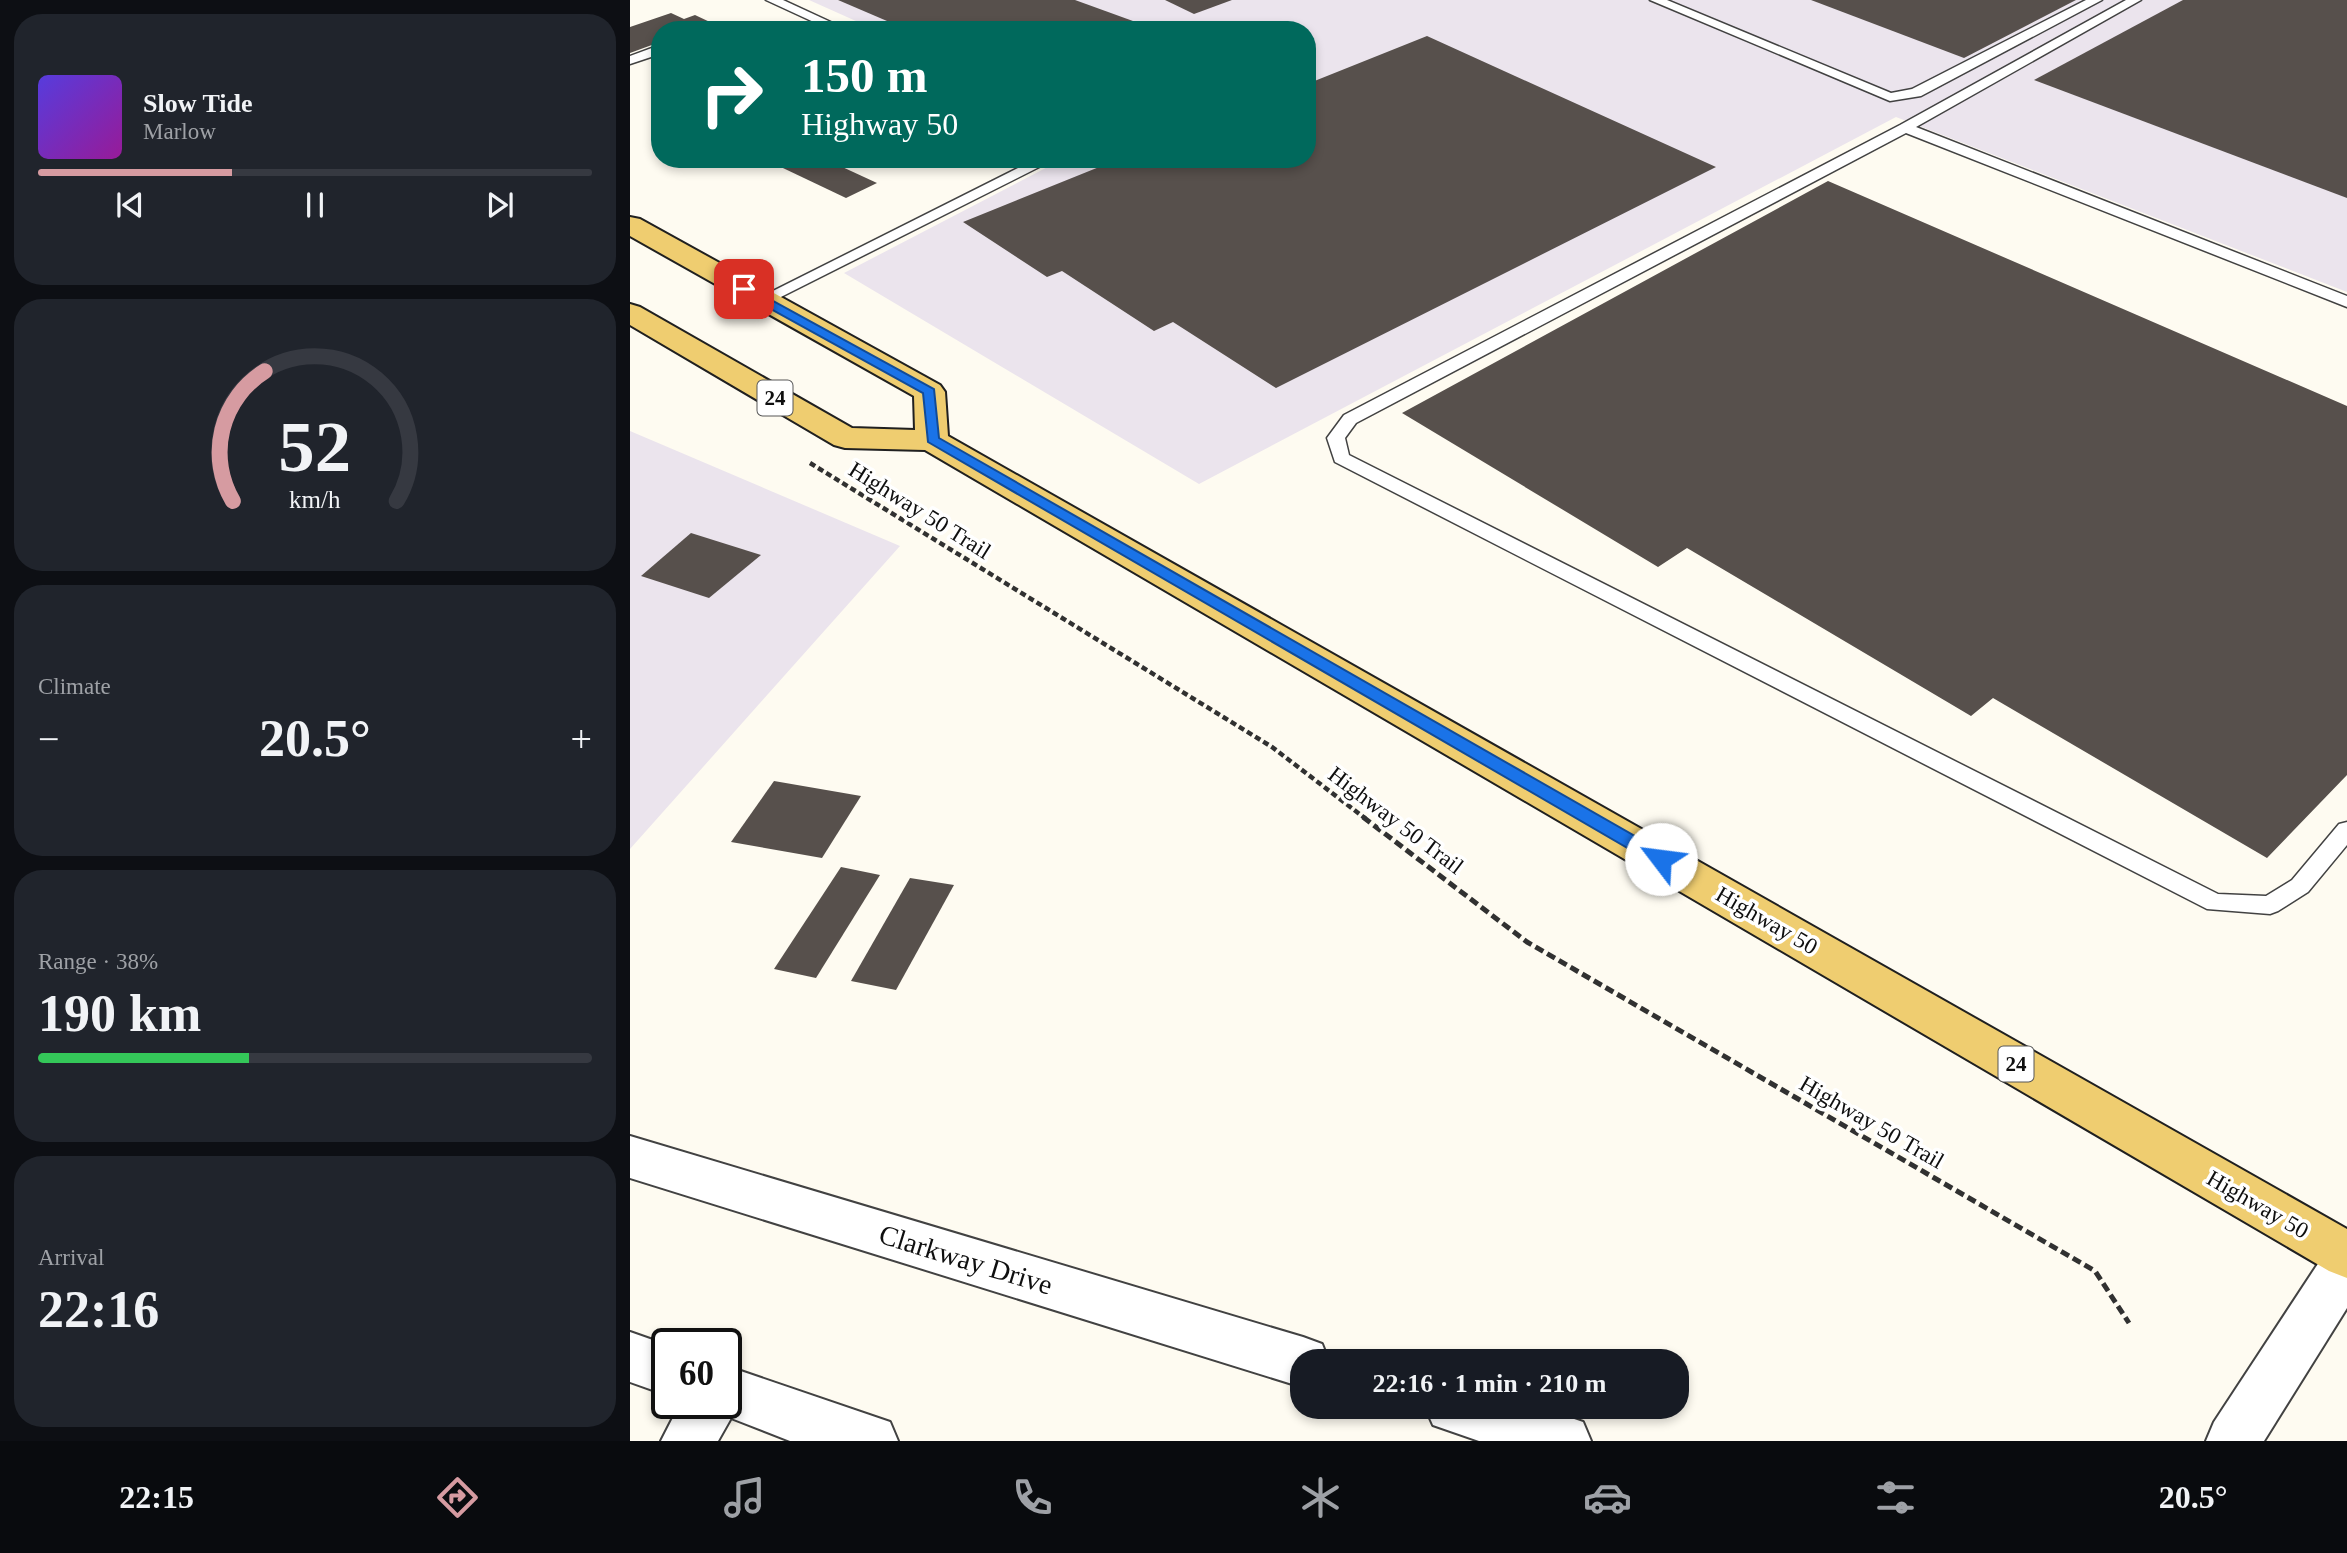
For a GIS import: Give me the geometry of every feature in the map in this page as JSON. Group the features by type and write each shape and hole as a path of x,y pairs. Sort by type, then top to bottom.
{"main road":[{"path":"630,225 929,392 932,440"},
{"name":"Highway 50","path":"630,313 845,438 932,440 2347,1255"}],"street":[{"name":"Clarkway Drive","path":"630,1157 1290,1358"},
{"path":"2232,1441 2347,1264"},
{"path":"630,1357 651,1364"},
{"path":"742,1397 871,1441"},
{"path":"688,1441 701,1419"},
{"path":"1492,1419 1564,1441"}],"lane":[{"path":"772,0 821,21"},
{"path":"1656,0 1890,97 1916,93 2096,0"},
{"path":"2135,0 1905,128 1350,419 1336,438 1341,458 2215,902 2270,905 2300,886 2347,830"},
{"path":"630,60 651,52"},
{"path":"1905,128 2347,302"},
{"path":"763,300 1030,168"}],"path":[{"name":"Highway 50 Trail","path":"808,462 1272,747 1527,942 2095,1271 2129,1323"}],"shaded area":[{"path":"809,0 2347,0 2347,292 1896,117 1199,484 844,273 1046,168 1316,168 1316,21 856,21"},
{"path":"630,431 900,546 630,849"}],"building":[{"path":"838,0 1075,0 1133,21 887,21"},
{"path":"1165,0 1232,0 1194,14"},
{"path":"1811,0 2076,0 1964,58"},
{"path":"2183,0 2347,0 2347,198 2034,80"},
{"path":"671,13 684,19 695,15 708,21 651,21 651,45 630,53 630,27"},
{"path":"1427,36 1716,167 1276,388 1173,322 1154,331 1062,271 1047,277 963,222 1097,168 1316,168 1316,80"},
{"path":"783,168 844,168 877,183 846,198"},
{"path":"1828,181 2347,406 2347,775 2267,858 1993,698 1971,716 1687,548 1658,567 1402,413"},
{"path":"691,533 761,555 709,598 641,576"},
{"path":"774,781 861,796 822,858 731,842"},
{"path":"841,867 880,875 816,978 774,969"},
{"path":"910,878 954,885 896,990 851,981"}],"route":[{"path":"744,289 929,392 932,440 1661,859"}]}
